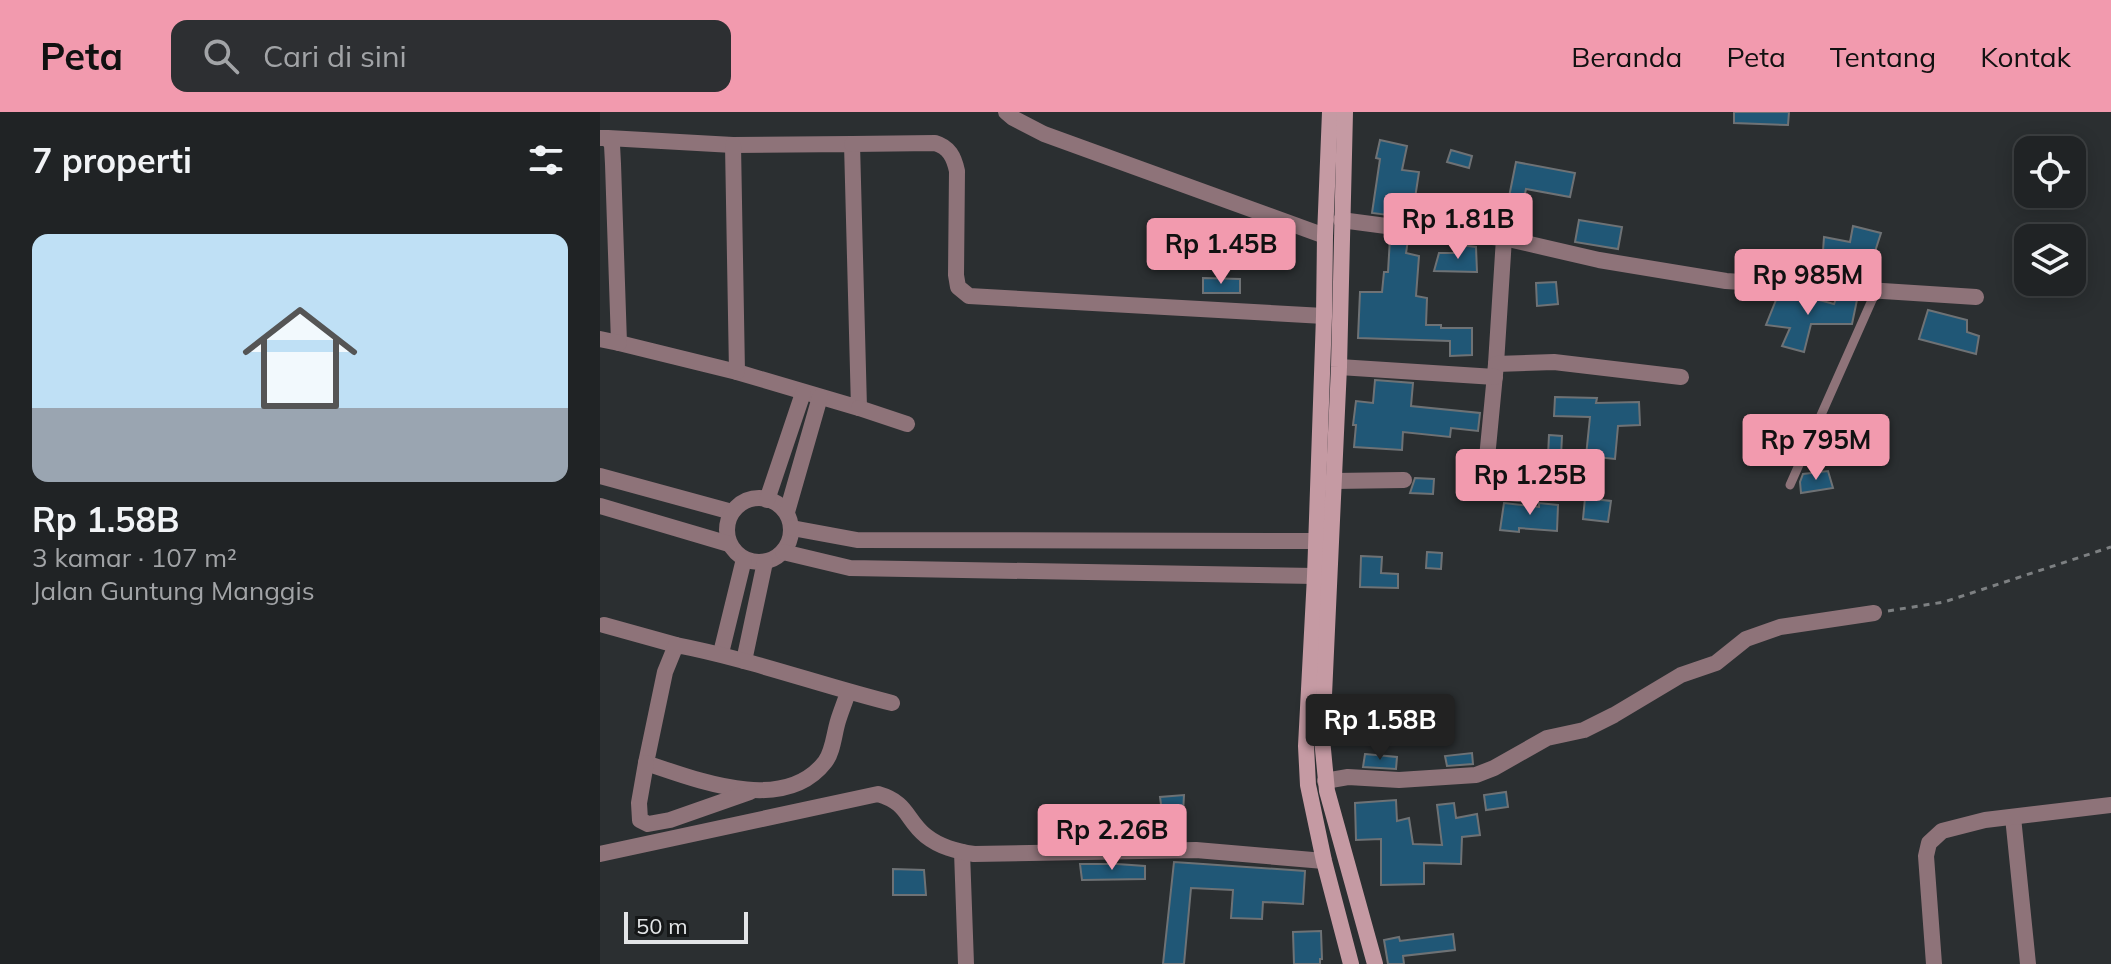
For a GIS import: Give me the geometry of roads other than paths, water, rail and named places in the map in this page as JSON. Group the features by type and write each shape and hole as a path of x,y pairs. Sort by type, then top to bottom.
{"street":[{"path":"1006,112 1044,134 1325,236"},
{"path":"1330,112 1315,576 1306,746 1308,785 1351,964"},
{"path":"1345,112 1339,367 1322,739 1325,781 1375,964"},
{"path":"604,138 733,145 935,143 948,150 957,171 956,275 958,287 969,296 1324,316"},
{"path":"604,138 612,145 619,343"},
{"path":"852,144 859,408"},
{"path":"733,145 737,372"},
{"path":"1341,220 1504,238 1599,260 1698,277 1782,286 1976,297"},
{"path":"1504,238 1496,371 1485,479 1491,491 1530,495"},
{"path":"600,339 737,372 907,424"},
{"path":"1339,367 1496,371 1554,362 1681,377"},
{"path":"767,500 803,393"},
{"path":"600,506 729,544 744,559 765,562 783,552 790,541 789,520 820,397"},
{"path":"600,476 732,512"},
{"path":"1334,481 1404,480"},
{"path":"729,544 726,528 732,512 744,501 759,498 775,501 789,520 857,540 1316,541"},
{"path":"783,552 850,568 1315,576"},
{"path":"721,653 744,559"},
{"path":"744,661 765,562"},
{"path":"1325,781 1348,777 1399,780 1476,775 1547,738 1584,730 1614,715 1681,675 1716,663 1746,639 1780,627 1874,613"},
{"path":"604,625 676,645 721,653 892,703"},
{"path":"676,645 665,672 639,803 640,820 648,824 670,820 751,792 785,788 810,777 827,760 848,692"},
{"path":"646,763 751,792"},
{"path":"600,854 878,794 893,798 924,835 949,850 974,854 1196,850 1324,861"},
{"path":"1934,964 1926,856 1929,843 1942,831 1985,820 2111,805"},
{"path":"2013,817 2028,964"},
{"path":"962,852 966,964"}],"lane":[{"path":"1790,485 1876,291"}]}
